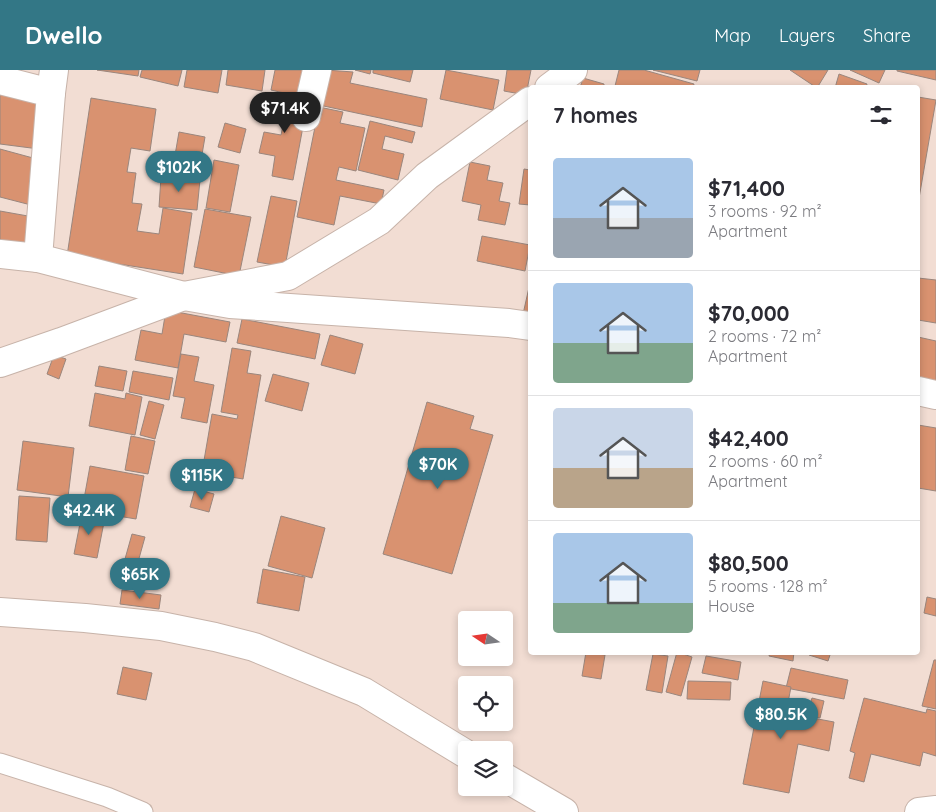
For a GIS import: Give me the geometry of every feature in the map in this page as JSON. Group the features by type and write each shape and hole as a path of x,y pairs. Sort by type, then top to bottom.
{"street":[{"path":"306,117 317,70"},
{"path":"553,85 573,70"},
{"path":"0,80 53,82 38,258"},
{"path":"0,363 184,296 288,276 378,221 427,176 528,102"},
{"path":"0,254 38,258 184,296 230,304 509,322 528,326"},
{"path":"920,391 936,395"},
{"path":"0,612 161,626 254,647 364,692 458,749"},
{"path":"513,782 564,812"},
{"path":"919,812 936,810"}],"lane":[{"path":"0,763 108,797 143,812"}],"building":[{"path":"97,70 139,70 138,76"},
{"path":"142,70 182,70 178,86 140,77"},
{"path":"187,70 222,70 218,93 184,87"},
{"path":"228,70 265,70 262,91 226,85"},
{"path":"275,70 303,70 306,98 271,90"},
{"path":"326,70 353,72 350,83 427,99 422,127 319,105"},
{"path":"355,70 371,70 370,74"},
{"path":"373,70 413,70 410,82 373,73"},
{"path":"446,70 499,80 493,110 440,99"},
{"path":"507,70 531,70 526,95 504,91"},
{"path":"619,70 644,70 694,84 694,85 615,85"},
{"path":"653,70 700,70 697,81"},
{"path":"790,70 828,70 819,85 812,85"},
{"path":"850,70 885,70 879,83"},
{"path":"936,70 936,80 897,71"},
{"path":"839,74 867,84 867,85 836,85"},
{"path":"583,78 604,84 604,85 581,85"},
{"path":"0,91 46,98 39,149 0,144"},
{"path":"269,93 308,100 293,180 272,176 275,156 259,153 264,132 281,135 285,116 266,113"},
{"path":"920,97 936,100 920,192"},
{"path":"91,98 156,109 150,151 131,148 127,172 136,173 132,203 142,204 137,231 159,234 163,208 192,213 183,274 67,256"},
{"path":"319,107 343,112 340,123 365,128 356,171 339,167 336,180 384,190 381,204 340,196 334,225 297,217"},
{"path":"370,121 415,132 412,143 385,136 382,149 404,154 398,180 358,170"},
{"path":"225,123 246,129 240,153 218,147"},
{"path":"179,132 205,137 200,166 174,161"},
{"path":"0,149 44,161 31,205 0,197"},
{"path":"214,160 239,165 230,212 206,208"},
{"path":"470,162 490,166 487,180 503,183 499,201 510,203 505,225 478,220 481,205 462,201"},
{"path":"524,169 528,170 528,205 519,204"},
{"path":"161,177 200,180 197,210 159,207"},
{"path":"271,196 297,201 285,267 257,262"},
{"path":"205,209 251,217 239,276 194,267"},
{"path":"0,211 39,218 31,257 0,251"},
{"path":"482,236 528,245 525,271 477,261"},
{"path":"920,278 936,280 936,323 920,320"},
{"path":"528,292 528,325 521,323"},
{"path":"166,310 230,322 226,342 184,334 178,368 135,360 141,330 162,334"},
{"path":"242,319 320,334 315,359 237,343"},
{"path":"330,335 363,344 355,374 321,365"},
{"path":"920,337 936,341 936,391 920,387"},
{"path":"232,348 251,351 247,373 261,375 243,479 202,472 212,414 237,419 238,415 221,412"},
{"path":"181,354 199,357 194,381 214,385 207,423 181,418 185,398 173,396"},
{"path":"54,355 66,359 59,379 47,374"},
{"path":"99,366 127,371 123,391 95,386"},
{"path":"133,371 173,378 169,400 129,392"},
{"path":"273,374 309,383 302,411 265,401"},
{"path":"95,393 125,399 126,393 142,397 135,435 89,426"},
{"path":"149,401 164,405 155,439 140,435"},
{"path":"427,402 474,416 470,429 493,435 452,574 383,554"},
{"path":"920,425 936,428 936,491 920,488"},
{"path":"131,436 155,441 148,474 125,470"},
{"path":"23,441 74,448 68,497 17,490"},
{"path":"90,466 144,476 136,519 82,510"},
{"path":"195,489 214,494 209,512 190,507"},
{"path":"19,496 50,498 47,542 16,540"},
{"path":"82,513 105,517 97,558 74,554"},
{"path":"281,516 325,528 312,578 268,566"},
{"path":"132,534 145,537 138,562 125,559"},
{"path":"263,569 305,577 299,611 257,603"},
{"path":"122,590 161,595 159,609 120,604"},
{"path":"927,597 936,599 936,616 924,613"},
{"path":"586,655 605,655 601,679 582,676"},
{"path":"653,655 668,656 662,693 646,690"},
{"path":"676,655 692,657 681,696 666,692"},
{"path":"769,655 794,655 793,661"},
{"path":"809,655 830,655 828,661"},
{"path":"706,656 741,662 738,680 702,673"},
{"path":"934,660 936,660 936,709 922,706"},
{"path":"123,667 152,673 146,700 117,694"},
{"path":"791,668 848,680 844,699 786,688"},
{"path":"688,681 731,682 730,700 687,699"},
{"path":"763,681 791,687 786,713 834,722 829,751 798,744 789,793 743,784"},
{"path":"812,698 824,701 820,718 807,715"},
{"path":"864,698 926,713 927,709 936,711 936,756 923,752 920,766 871,754 864,782 849,778 855,753 850,751"}]}
